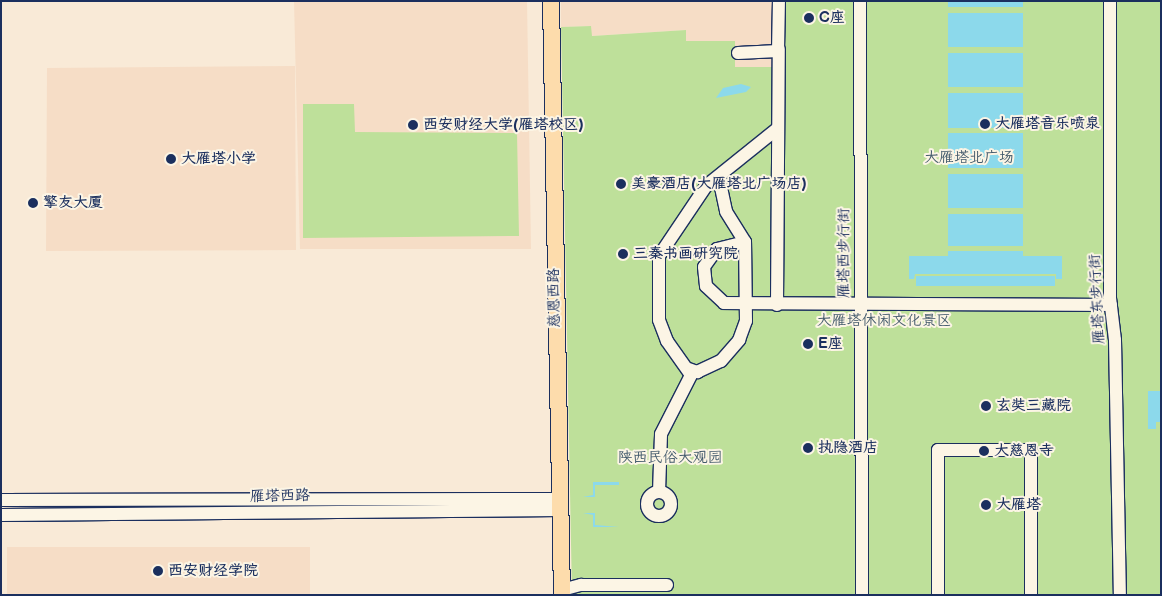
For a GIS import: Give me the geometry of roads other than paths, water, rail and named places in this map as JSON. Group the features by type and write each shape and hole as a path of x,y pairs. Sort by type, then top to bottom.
{"main road":[{"name":"慈恩西路","path":"551,1 562,592"}],"street":[{"path":"776,305 776,129 779,1"},
{"name":"雁塔西步行街","path":"860,1 862,595"},
{"name":"雁塔东步行街","path":"1110,1 1111,305 1120,595"},
{"path":"738,53 775,53 779,49"},
{"path":"692,373 667,342 659,320 659,256 702,191 776,129"},
{"path":"659,492 660,440 692,373 721,361 736,345 745,327 745,242 726,212 719,176"},
{"path":"745,242 717,249 706,260 703,274 713,296 724,303 746,305 1111,305"},
{"path":"938,595 938,450 1031,450 1031,595"},
{"name":"雁塔西路","path":"1,500 560,504"},
{"name":"雁塔西路","path":"1,514 560,504"},
{"path":"562,592 581,585 667,585"}],"water":[{"path":"948,1 1023,1 1023,7 948,7"},
{"path":"948,13 1023,13 1023,47 948,47"},
{"path":"948,53 1023,53 1023,87 948,87"},
{"path":"741,84 751,87 746,92 716,98 723,88"},
{"path":"948,93 1023,93 1023,128 948,128"},
{"path":"948,133 1023,133 1023,168 948,168"},
{"path":"948,174 1023,174 1023,208 948,208"},
{"path":"948,214 1023,214 1023,246 948,246"},
{"path":"948,251 1023,251 1023,256 1062,256 1062,279 1056,279 1056,274 915,274 914,279 909,279 909,256 948,256"},
{"path":"916,276 1055,276 1055,286 916,286"},
{"path":"1148,391 1161,391 1161,422 1156,422 1156,429 1148,429"},
{"path":"593,482 619,482 619,485 595,485 595,497 583,497 593,495"},
{"path":"583,513 595,513 595,525 619,527 593,527 593,515"}],"place":[{"name":"C座","path":"809,18"},
{"name":"大雁塔音乐喷泉","path":"985,124"},
{"name":"西安财经大学(雁塔校区)","path":"413,125"},
{"name":"大雁塔小学","path":"171,159"},
{"name":"美豪酒店(大雁塔北广场店)","path":"621,184"},
{"name":"擎友大厦","path":"33,203"},
{"name":"三秦书画研究院","path":"623,254"},
{"name":"E座","path":"808,344"},
{"name":"玄奘三藏院","path":"986,406"},
{"name":"执隐酒店","path":"808,448"},
{"name":"大慈恩寺","path":"984,451"},
{"name":"大雁塔","path":"986,505"},
{"name":"西安财经学院","path":"158,571"}],"park label":[{"name":"大雁塔北广场","path":"969,158"},
{"name":"大雁塔休闲文化景区","path":"884,321"},
{"name":"陕西民俗大观园","path":"670,458"}]}
